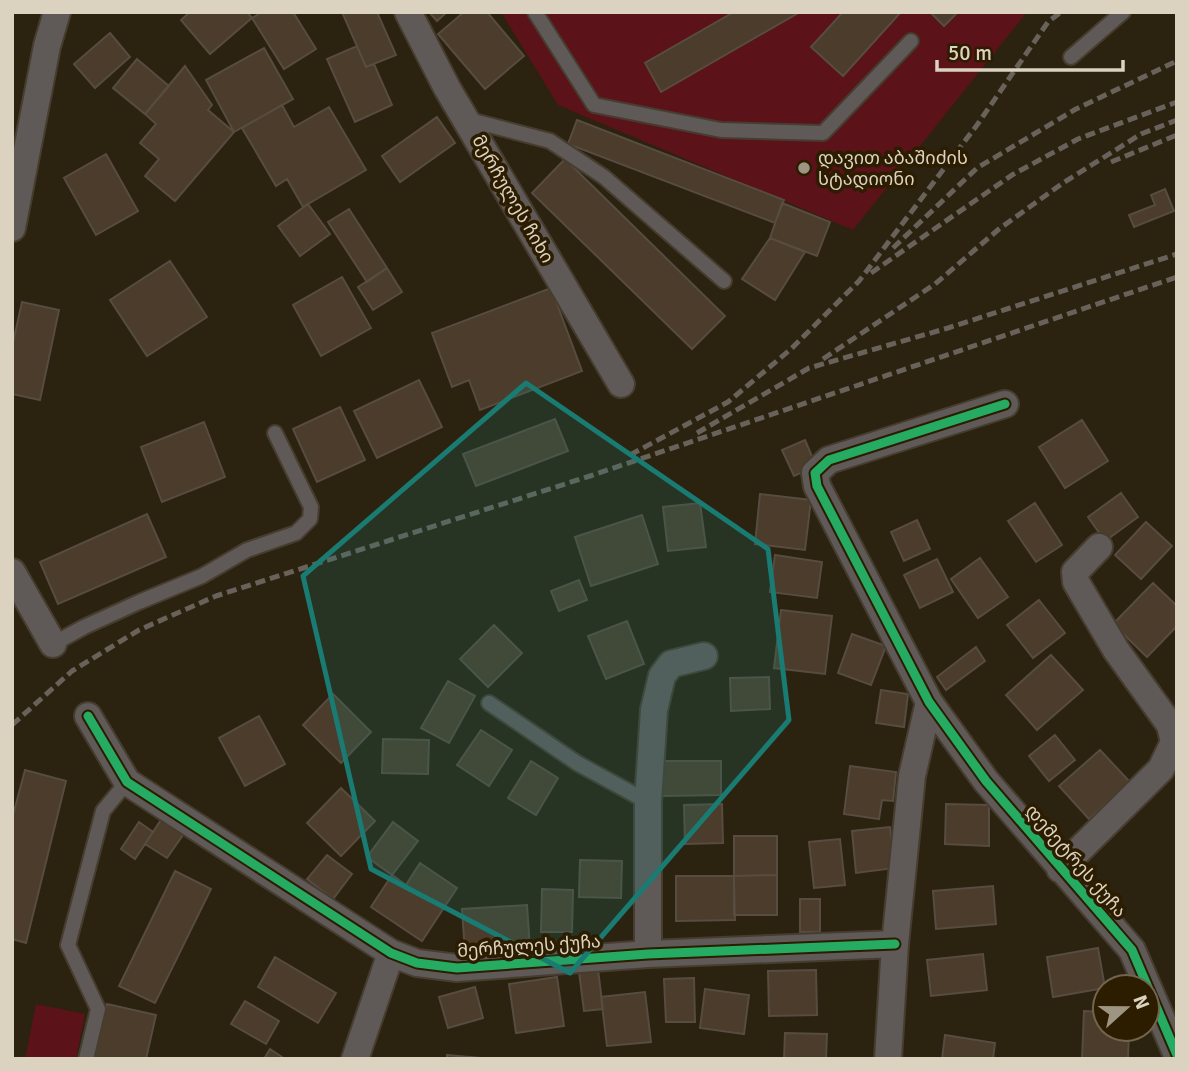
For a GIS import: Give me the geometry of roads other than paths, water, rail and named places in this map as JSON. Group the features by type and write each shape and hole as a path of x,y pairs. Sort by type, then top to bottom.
{"street":[{"path":"12,228 47,46 57,12"},
{"name":"მერჩულეს ჩიხი","path":"408,12 465,118 621,384"},
{"name":"დემეტრეს ქუჩა","path":"1005,404 829,460 815,473 817,486 929,702 986,780 1132,950 1177,1055"},
{"path":"1060,869 1161,769 1174,742 1170,725 1116,650 1076,582 1076,572 1099,547"},
{"path":"12,572 54,644"},
{"path":"648,954 648,802 654,710 662,676 671,664 704,656"},
{"path":"888,1059 895,944 912,776 929,702"},
{"name":"მერჩულეს ქუჩა","path":"88,716 127,782 391,953 417,963 457,968 648,954 895,944"},
{"path":"355,1059 391,953"}],"lane":[{"path":"536,12 594,105 721,131 823,133 911,41"},
{"path":"1071,57 1123,12"},
{"path":"465,118 550,141 604,177 724,281"},
{"path":"54,644 139,602 202,576 247,550 296,533 310,519 310,507 275,433"},
{"path":"489,703 576,763 648,802"},
{"path":"86,1059 98,1009 68,945 103,811 127,782"}],"railway":[{"path":"630,455 728,402 791,349 859,281 977,125 1048,22 1061,12"},
{"path":"893,248 977,168 1076,109 1177,61"},
{"path":"871,273 1012,175 1078,139 1177,102"},
{"path":"823,359 935,284 999,229 1063,183 1141,134 1177,120"},
{"path":"1111,162 1177,135"},
{"path":"697,433 809,368 948,328 1177,254"},
{"path":"12,725 72,671 139,630 216,596 590,476 1177,277"}],"place":[{"name":"დავით აბაშიძის სტადიონი","path":"804,168"}]}
